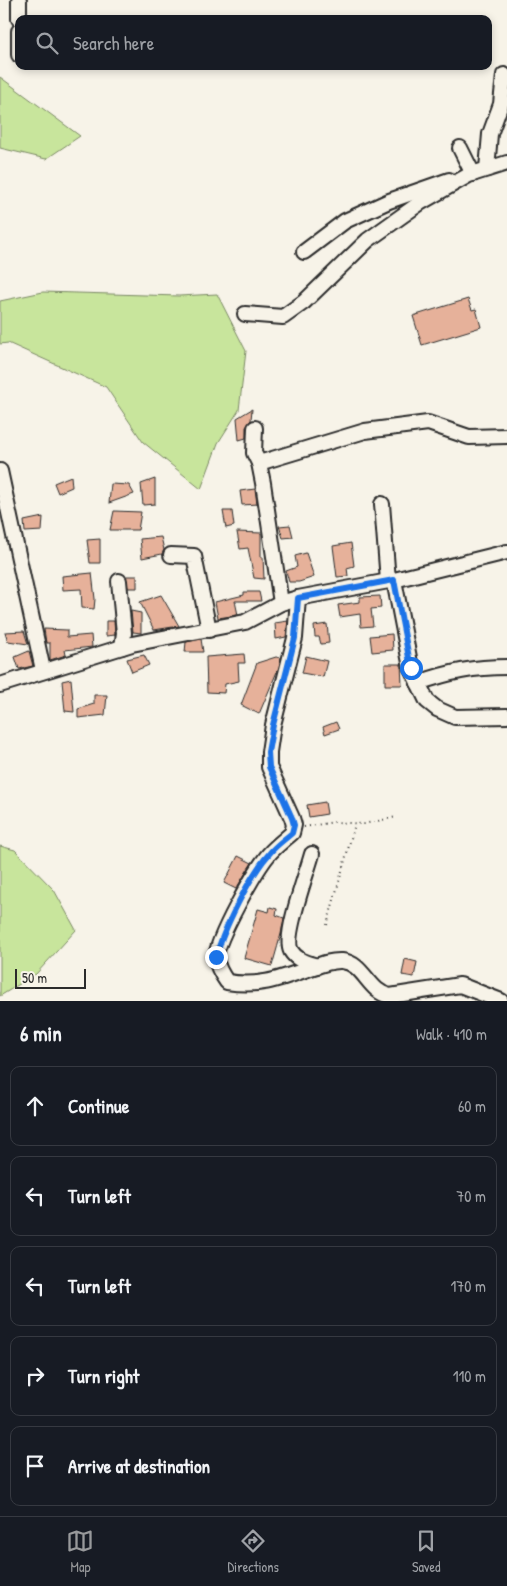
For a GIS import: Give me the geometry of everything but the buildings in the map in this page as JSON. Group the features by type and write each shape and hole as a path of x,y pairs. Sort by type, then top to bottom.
{"street":[{"path":"19,0 19,15"},
{"path":"487,169 490,134 501,104 504,75"},
{"path":"460,148 471,174"},
{"path":"304,252 345,221 432,185 507,163"},
{"path":"245,314 283,317 304,302 368,240 420,203 471,174"},
{"path":"259,463 364,431 428,423 469,437 507,436"},
{"path":"255,428 254,453 259,463 263,483 282,603"},
{"path":"0,471 43,670"},
{"path":"382,504 391,580 411,668 427,701 446,713 455,716 474,718 507,716"},
{"path":"0,685 43,670 122,647 245,622 282,603 298,598 391,580 507,552"},
{"path":"170,554 194,556 209,630"},
{"path":"119,580 124,633 122,647"},
{"path":"298,598 295,638 268,752 269,767 294,825 292,833 268,854 249,884 220,942 216,957 219,969 227,982 244,985 260,983 334,961 349,963 359,970 374,989 384,995 390,996 460,985 501,1001"},
{"path":"418,684 446,673 482,667 507,667"},
{"path":"312,854 290,929 289,943 291,951 296,957 318,966"}],"path":[{"path":"292,833 308,826 322,823 364,824 396,817"},
{"path":"326,925 354,824"}],"green space":[{"path":"0,77 80,136 46,159 0,148"},
{"path":"43,292 179,296 217,294 246,351 239,410 218,443 201,489 143,442 106,387 8,343 0,344 0,301"},
{"path":"0,846 15,850 54,890 76,930 36,974 0,996"}],"route":[{"path":"216,957 220,942 249,884 268,854 292,833 294,825 269,767 268,752 295,638 298,598 394,580 411,668"}]}
